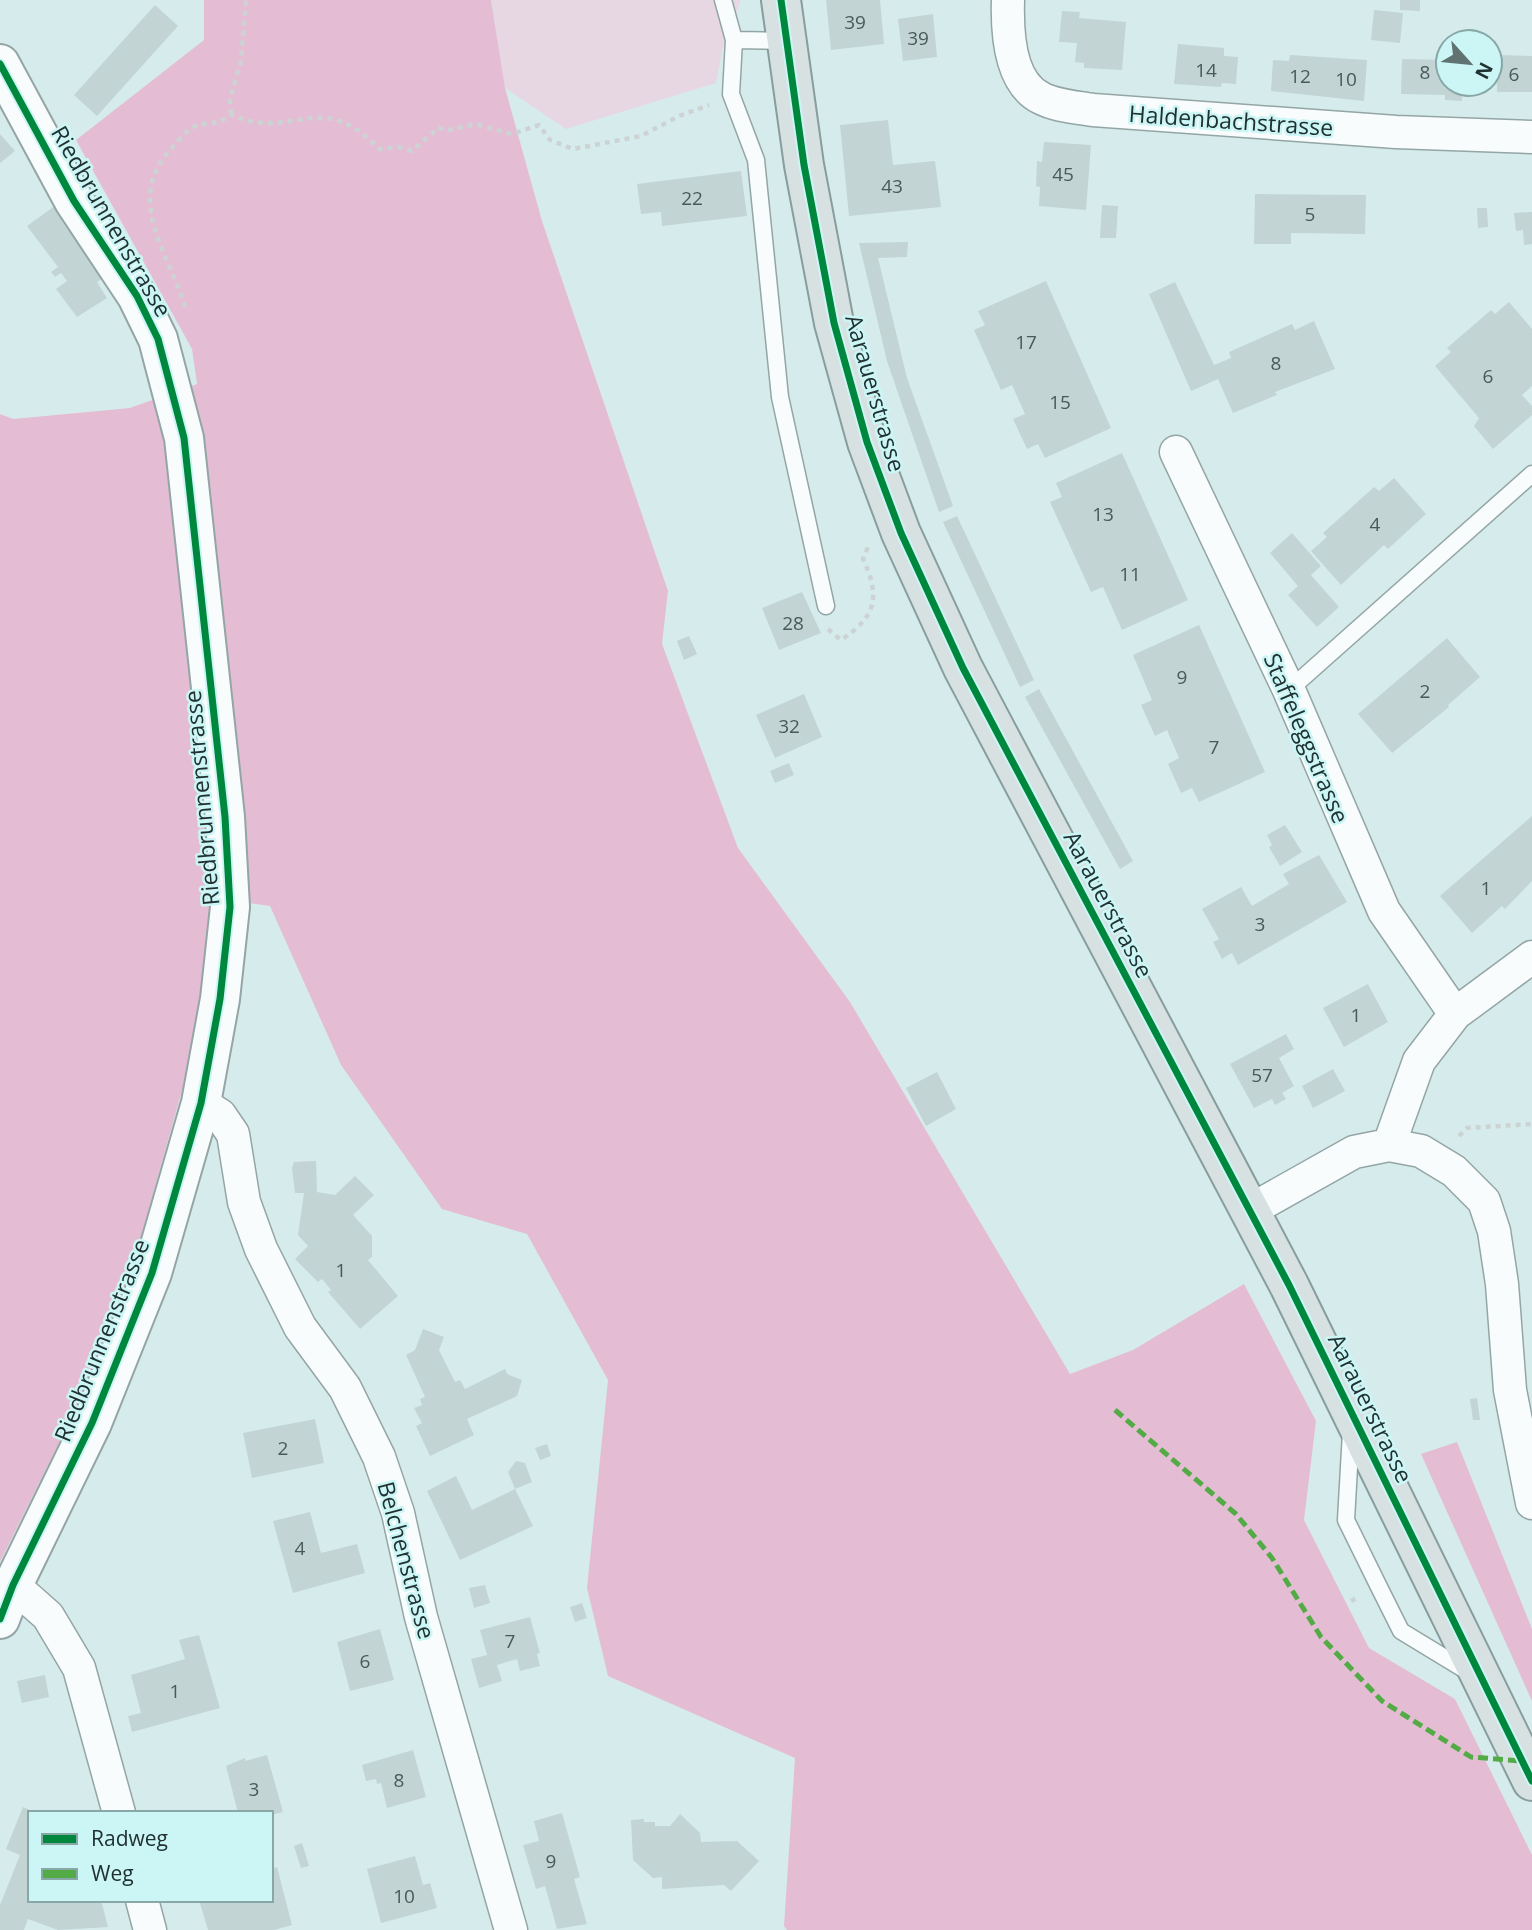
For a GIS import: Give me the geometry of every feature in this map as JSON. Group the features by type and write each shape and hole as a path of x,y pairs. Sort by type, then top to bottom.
{"main road":[{"name":"Aarauerstrasse","path":"781,0 804,165 834,323 867,442 901,533 963,668 1352,1412 1532,1782"}],"street":[{"name":"Haldenbachstrasse","path":"1008,0 1007,24 1022,82 1035,94 1057,104 1093,110 1396,132 1532,137"},
{"name":"Riedbrunnenstrasse","path":"0,64 74,201 136,296 158,339 184,438 225,817 230,907 220,999 201,1103 147,1286 92,1423 6,1602"},
{"name":"Staffeleggstrasse","path":"1177,452 1289,690 1384,911 1455,1014"},
{"path":"1389,1145 1419,1061 1455,1014 1532,957"},
{"name":"Belchenstrasse","path":"201,1103 220,1115 233,1134 244,1202 261,1249 300,1327 345,1388 379,1457 398,1513 421,1617 511,1930"},
{"path":"1249,1211 1354,1152 1389,1145 1421,1151 1454,1171 1484,1201 1494,1231 1502,1284 1510,1390 1527,1461 1532,1503"},
{"path":"6,1602 48,1616 79,1668 119,1811"},
{"path":"143,1902 150,1930"}],"lane":[{"path":"723,0 734,40 731,94 755,160 780,397 826,607"},
{"path":"734,40 787,41"},
{"path":"1289,690 1532,474"},
{"path":"1352,1412 1346,1520 1401,1631 1483,1682"}],"path":[{"path":"231,114 230,100 241,60 246,0"},
{"path":"231,114 244,120 272,125 308,116 328,116 363,132 379,149 398,147 412,151 438,128 449,130 475,124 512,134 539,125 550,140 573,149 641,136 679,116 710,104"},
{"path":"158,339 178,334 192,322 148,211 151,179 164,155 193,127 220,124 231,114"},
{"path":"826,607 829,632 841,640 863,626 873,602 874,582 863,559"},
{"path":"1436,1160 1468,1128 1532,1124"}],"shaded area":[{"path":"204,0 491,0 505,88 542,221 668,591 662,644 738,848 850,1002 1070,1374 1133,1350 1244,1284 1316,1421 1304,1520 1369,1648 1455,1699 1532,1855 1532,1930 787,1930 784,1926 795,1758 608,1676 587,1588 608,1380 527,1234 442,1209 341,1065 270,906 214,898 203,989 188,1069 133,1265 102,1356 0,1562 0,414 13,419 130,408 197,384 192,349 76,140 204,40"},
{"path":"491,0 741,0 723,47 716,83 566,129 505,88"},
{"path":"1457,1442 1532,1629 1532,1701 1421,1454"}],"building":[{"path":"826,0 880,0 884,44 831,50"},
{"path":"1400,0 1420,0 1420,11 1400,10"},
{"path":"155,5 178,26 97,116 74,95"},
{"path":"1374,10 1403,13 1400,43 1371,40"},
{"path":"1062,11 1080,12 1079,18 1126,22 1122,70 1084,68 1084,63 1075,62 1077,43 1059,42"},
{"path":"933,14 937,57 903,61 898,19"},
{"path":"1178,44 1224,48 1224,56 1238,57 1236,84 1222,83 1221,87 1174,84"},
{"path":"1290,55 1367,60 1364,101 1271,91 1273,60 1289,61"},
{"path":"1504,55 1532,56 1532,92 1504,92"},
{"path":"1402,59 1434,60 1434,95 1401,94"},
{"path":"1445,98 1462,98 1462,101"},
{"path":"888,120 893,165 935,161 941,207 849,216 840,125"},
{"path":"0,134 15,151 0,163"},
{"path":"1044,142 1091,145 1086,210 1039,206 1040,187 1036,186 1037,161 1042,162"},
{"path":"741,171 747,216 662,226 661,212 641,214 637,184"},
{"path":"1255,194 1366,195 1365,234 1291,233 1291,244 1254,244"},
{"path":"56,205 108,275 97,282 107,298 77,317 56,289 67,281 61,273 55,277 51,272 58,267 27,226"},
{"path":"1102,205 1118,206 1116,238 1100,238"},
{"path":"1477,208 1487,208 1488,227 1478,228"},
{"path":"1532,212 1532,244 1524,245 1523,230 1516,231 1514,213"},
{"path":"908,242 907,257 878,258 907,378 953,506 939,512 887,361 859,243"},
{"path":"1046,281 1111,428 1045,458 1038,444 1027,449 1013,419 1025,414 1012,385 1001,390 974,330 985,325 978,311"},
{"path":"1175,282 1214,365 1231,358 1229,352 1292,324 1295,330 1314,321 1335,369 1275,392 1277,395 1233,413 1218,379 1191,391 1149,294"},
{"path":"1509,302 1532,329 1532,386 1522,395 1532,406 1532,415 1493,449 1474,426 1479,418 1435,366 1451,352 1447,348 1491,310 1495,314"},
{"path":"1122,453 1188,600 1122,630 1103,587 1091,592 1050,502 1062,497 1056,483"},
{"path":"1394,478 1426,514 1388,549 1384,545 1341,585 1311,551 1327,537 1323,533 1374,487 1379,491"},
{"path":"957,516 1034,680 1020,687 943,522"},
{"path":"1292,533 1321,566 1311,575 1339,607 1317,627 1288,595 1298,586 1270,553"},
{"path":"802,592 821,633 779,650 762,608"},
{"path":"1199,625 1265,772 1199,802 1192,788 1181,793 1168,764 1179,758 1167,730 1155,736 1141,705 1152,700 1133,655"},
{"path":"689,636 697,654 684,660 677,641"},
{"path":"1447,638 1480,677 1448,705 1449,707 1392,753 1358,714"},
{"path":"1039,689 1133,861 1120,869 1025,697"},
{"path":"804,694 822,737 775,758 756,715"},
{"path":"789,763 794,775 775,783 770,771"},
{"path":"1532,816 1532,881 1505,909 1502,906 1472,933 1440,896"},
{"path":"1285,825 1302,852 1280,866 1269,847 1272,845 1267,835"},
{"path":"1319,855 1347,902 1238,965 1232,953 1222,959 1213,942 1219,939 1202,909 1241,887 1252,906 1289,884 1283,874"},
{"path":"1368,984 1388,1022 1344,1047 1323,1008"},
{"path":"1286,1034 1294,1049 1279,1058 1294,1086 1282,1093 1286,1099 1275,1105 1272,1099 1254,1108 1230,1064"},
{"path":"1333,1069 1345,1091 1313,1108 1302,1086"},
{"path":"937,1072 956,1109 926,1126 906,1088"},
{"path":"316,1161 317,1192 335,1195 355,1176 374,1195 353,1215 372,1236 372,1257 368,1260 398,1296 360,1329 328,1292 331,1290 322,1279 318,1282 295,1259 308,1246 298,1235 304,1193 295,1193 292,1168 294,1162"},
{"path":"423,1329 444,1337 439,1350 455,1382 460,1380 465,1389 505,1369 507,1374 522,1380 517,1396 467,1419 474,1435 430,1456 416,1426 422,1423 414,1408 422,1405 420,1399 425,1397 406,1355 415,1350"},
{"path":"1477,1398 1480,1420 1473,1420 1470,1399"},
{"path":"315,1419 324,1463 252,1478 243,1433"},
{"path":"547,1444 551,1456 540,1460 535,1448"},
{"path":"516,1461 525,1463 532,1482 515,1489 508,1472"},
{"path":"456,1476 472,1510 515,1489 533,1526 460,1560 427,1491"},
{"path":"310,1512 321,1553 357,1544 365,1573 293,1593 273,1521"},
{"path":"485,1585 490,1603 474,1608 469,1588"},
{"path":"582,1603 587,1618 575,1622 570,1607"},
{"path":"530,1617 540,1653 537,1654 540,1666 520,1671 517,1659 497,1665 502,1681 479,1688 471,1659 487,1655 480,1630"},
{"path":"380,1629 394,1680 350,1691 337,1642"},
{"path":"199,1635 220,1708 132,1732 128,1716 141,1713 131,1675 185,1659 179,1640"},
{"path":"45,1675 49,1697 22,1703 17,1681"},
{"path":"413,1750 426,1797 387,1808 381,1783 377,1784 376,1779 366,1781 362,1765"},
{"path":"267,1755 283,1812 273,1814 273,1811 237,1811 226,1766 245,1758 245,1761"},
{"path":"23,1807 32,1811 28,1811 28,1902 102,1902 108,1927 58,1930 28,1919 24,1930 0,1930 0,1905 20,1855 6,1849"},
{"path":"562,1813 580,1877 574,1879 587,1924 557,1929 545,1886 536,1889 523,1845 539,1841 534,1821"},
{"path":"680,1814 700,1833 701,1842 737,1841 759,1861 731,1891 724,1885 662,1889 662,1877 653,1878 633,1860 631,1820 644,1819 644,1822 655,1822 655,1826 670,1826"},
{"path":"302,1843 309,1866 301,1868 294,1846"},
{"path":"415,1856 423,1885 430,1883 437,1908 381,1923 367,1869"},
{"path":"277,1867 292,1925 274,1930 208,1930 200,1902 273,1902 273,1868"}],"marked path":[{"path":"1115,1410 1236,1514 1272,1558 1321,1637 1382,1701 1471,1757 1522,1761"}],"cycle path":[{"path":"781,0 804,165 834,323 867,442 901,533 963,668 1289,1285 1532,1781"},
{"path":"0,64 74,201 137,296 158,339 184,438 225,817 230,907 220,999 201,1103 152,1273 92,1423 13,1585 0,1619"}]}
